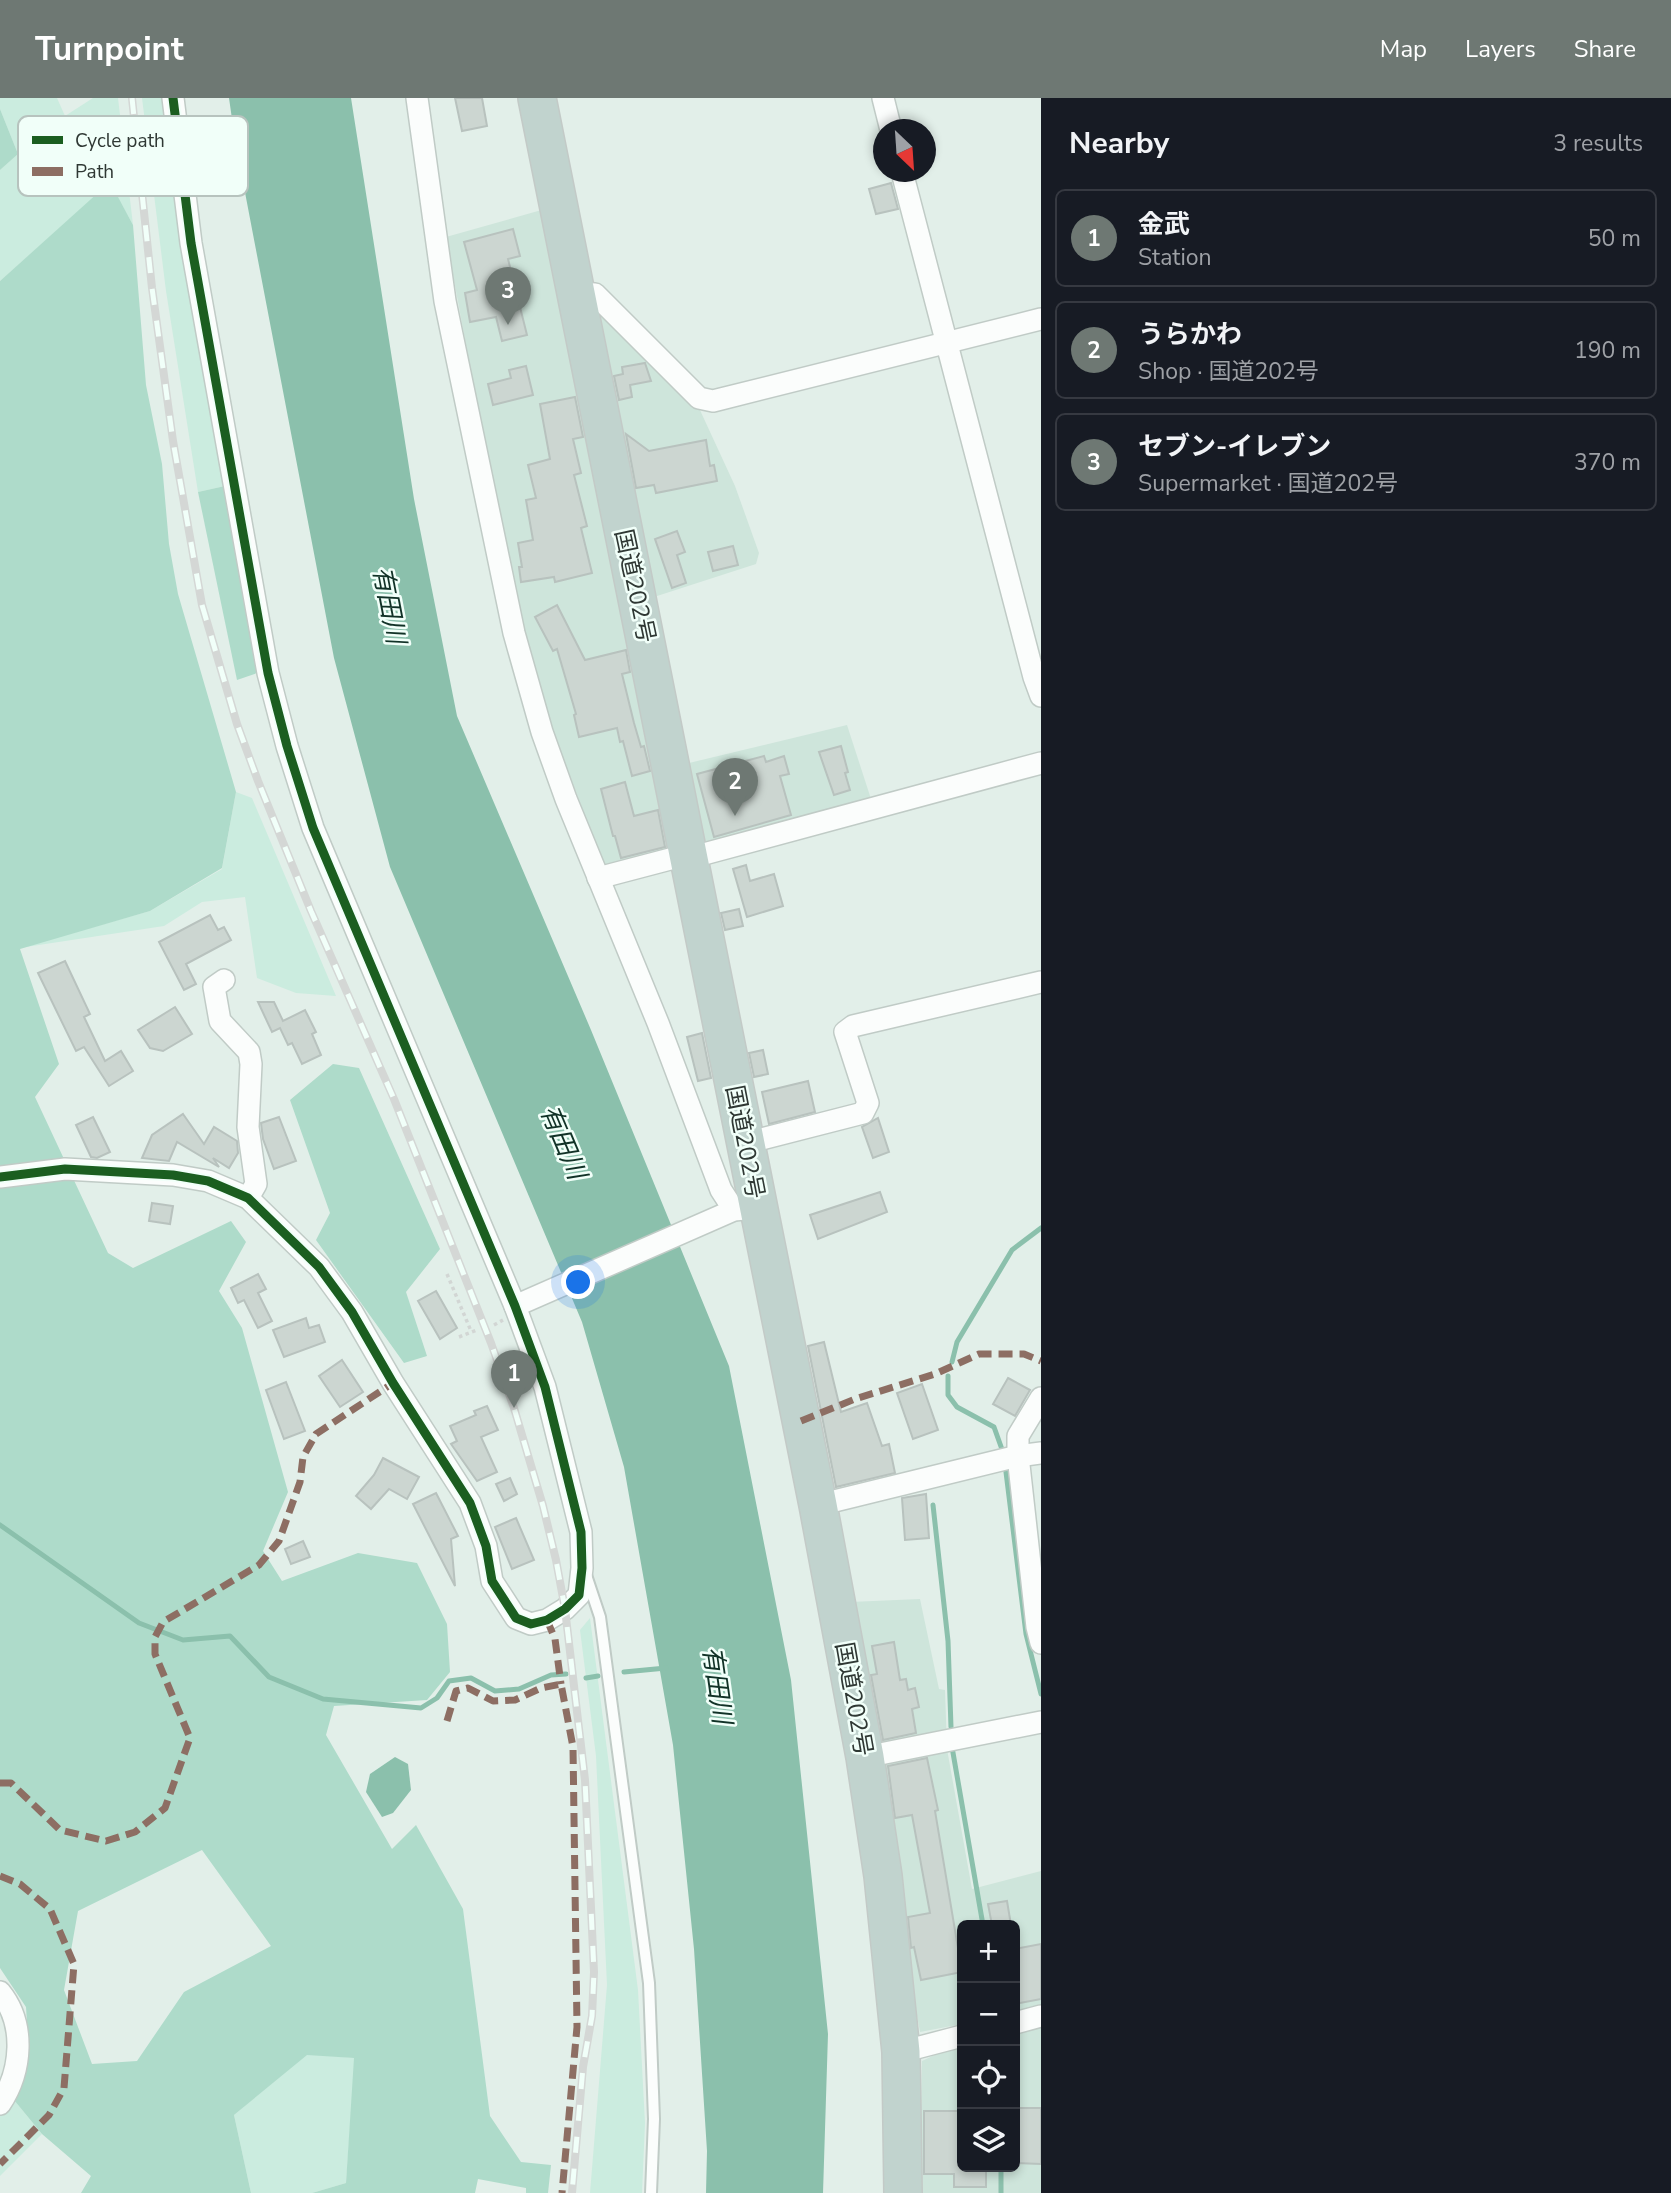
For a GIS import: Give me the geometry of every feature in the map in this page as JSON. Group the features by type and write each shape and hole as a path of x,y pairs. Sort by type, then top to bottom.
{"highway":[{"name":"国道202号","path":"537,98 746,1143 746,1209 818,1505 865,1757 883,1876 901,2052 903,2193"}],"street":[{"path":"173,98 175,116"},
{"path":"417,98 445,302 514,633 542,732 658,1023 721,1190 746,1209"},
{"path":"883,98 888,119"},
{"path":"905,182 1041,696"},
{"path":"0,1177 65,1169 173,1175 208,1181 248,1198 319,1267 352,1312 393,1383 470,1503 486,1546 492,1581 516,1618 531,1624 547,1620 565,1609 579,1595 582,1568 580,1532 545,1387 515,1306 313,828 287,746 268,673 213,371 185,196"},
{"path":"576,293 595,294 699,398 713,401 1041,319"},
{"path":"598,878 674,858 689,858 1041,763"},
{"path":"224,980 214,987 220,1021 249,1052 251,1064 248,1127 256,1184 248,1198"},
{"path":"746,1143 863,1113 868,1103 845,1032 853,1026 1041,982"},
{"path":"515,1306 746,1209"},
{"path":"1041,1398 1018,1436 1009,1458 1041,1643"},
{"path":"818,1505 1009,1458 1041,1454"},
{"path":"865,1757 1041,1722"},
{"path":"0,1992 16,2022 19,2053 11,2087 0,2104"},
{"path":"1020,2022 1041,2016"},
{"path":"901,2052 957,2037"}],"lane":[{"path":"582,1568 592,1587 600,1617 649,1983 654,2119 651,2193"}],"path":[{"path":"447,1274 471,1331"},
{"path":"460,1337 477,1330"}],"shaded area":[{"path":"0,98 57,98 65,116 18,116 18,154 0,109"},
{"path":"93,98 118,98 120,116 65,116"},
{"path":"142,98 163,98 165,116 144,116"},
{"path":"0,109 18,154 0,170"},
{"path":"18,154 18,196 95,196 0,281 0,170"},
{"path":"94,196 117,196 133,225 146,385 162,464 169,544 178,594 236,792 222,868 150,911 20,949 59,1064 35,1097 108,1253 133,1268 231,1221 246,1242 219,1291 242,1328 288,1492 263,1551 282,1581 358,1553 417,1563 447,1624 450,1672 427,1700 334,1706 326,1735 392,1849 416,1825 463,1909 490,2116 521,2162 551,2165 548,2193 526,2193 526,2188 478,2179 475,2193 312,2193 346,2183 354,2058 307,2055 234,2115 251,2193 81,2193 91,2176 42,2134 14,2100 29,2054 26,2007 0,1968 0,281","holes":["202,1850 271,1946 184,1992 137,2061 92,2064 64,1990 78,1911"]},
{"path":"117,196 130,196 133,225"},
{"path":"154,196 175,196 184,264 225,486 198,492 166,291"},
{"path":"545,209 675,853 605,868 556,740 512,593 446,237"},
{"path":"588,301 699,408 735,486 759,553 756,564 654,597"},
{"path":"225,486 260,672 237,680 198,492"},
{"path":"847,725 871,799 698,847 689,763"},
{"path":"236,792 252,798 336,996 296,993 257,978 245,897 202,902 164,926 19,948 150,911 222,869"},
{"path":"333,1064 359,1068 440,1249 406,1292 427,1356 404,1363 316,1240 330,1213 290,1100"},
{"path":"920,1599 939,1689 945,1690 947,1749 972,1889 1041,1871 1041,2007 1020,2013 1020,1920 957,1920 957,2025 920,2032 900,1925 850,1602"},
{"path":"590,1618 638,1990 645,2123 642,2193 590,2193 607,1985 596,1756 580,1630"},
{"path":"1041,2024 1041,2193 920,2193 922,2061 957,2047 957,2172 1020,2172 1020,2030"},
{"path":"307,2054 355,2058 346,2183 312,2193 251,2193 234,2115"},
{"path":"14,2100 42,2134 0,2176 0,2113"}],"water":[{"name":"有田川","path":"229,98 351,98 414,499 457,716 591,1030 729,1366 791,1680 828,2034 823,2193 706,2193 707,2151 694,1949 673,1745 624,1467 582,1322 390,867 334,658 246,196 248,196 248,116 232,116"},
{"path":"395,1757 408,1764 411,1790 393,1813 382,1817 366,1792 370,1774"}],"building":[{"path":"455,98 482,98 487,126 462,131"},
{"path":"891,183 898,209 876,214 869,189"},
{"path":"513,229 520,256 508,259 527,335 502,341 496,317 470,322 465,293 477,290 464,242"},
{"path":"645,363 651,381 630,385 632,397 619,400 614,376 623,374 622,367"},
{"path":"526,366 533,395 493,405 488,384 511,378 509,370"},
{"path":"575,397 583,437 573,439 581,473 574,475 587,526 581,528 592,573 555,582 554,577 521,582 519,567 522,567 518,543 533,540 526,500 536,498 528,465 550,459 540,404"},
{"path":"626,434 649,451 706,440 710,466 714,465 717,481 656,493 654,485 636,488"},
{"path":"677,531 685,552 677,555 686,583 672,588 655,539"},
{"path":"733,546 738,565 713,571 708,552"},
{"path":"557,605 585,660 626,650 630,672 622,674 650,771 632,776 617,728 579,737 574,715 576,714 557,649 553,651 535,617"},
{"path":"841,746 850,790 834,795 819,752"},
{"path":"764,756 766,762 784,756 789,774 780,776 791,815 714,837 697,774"},
{"path":"625,782 634,816 658,810 665,847 621,858 601,789"},
{"path":"746,865 750,881 774,874 783,906 747,917 733,869"},
{"path":"739,909 743,926 725,930 721,913"},
{"path":"210,915 218,930 224,927 231,940 186,964 196,984 184,990 159,942"},
{"path":"65,961 90,1014 84,1017 105,1061 121,1051 133,1071 109,1086 84,1047 76,1051 38,973"},
{"path":"258,1002 274,1002 283,1021 305,1010 316,1032 312,1034 321,1055 302,1064 292,1043 288,1045 280,1028 272,1032"},
{"path":"175,1007 192,1034 163,1051 150,1048 138,1030"},
{"path":"702,1033 711,1078 698,1081 687,1037"},
{"path":"763,1050 768,1074 754,1077 749,1053"},
{"path":"808,1081 815,1112 769,1124 762,1092"},
{"path":"183,1114 204,1144 214,1127 237,1141 238,1153 229,1168 213,1158 219,1167 177,1142 169,1161 142,1158 152,1135"},
{"path":"93,1117 110,1152 97,1158 91,1157 76,1125"},
{"path":"279,1117 296,1161 274,1169 263,1139 261,1123"},
{"path":"878,1118 889,1152 873,1158 862,1127"},
{"path":"880,1192 887,1212 818,1239 810,1215"},
{"path":"152,1203 173,1206 170,1224 149,1221"},
{"path":"258,1274 266,1289 258,1293 272,1321 258,1328 244,1300 238,1303 231,1288"},
{"path":"436,1291 457,1328 440,1339 418,1301"},
{"path":"306,1318 309,1328 319,1325 325,1342 284,1357 273,1330"},
{"path":"824,1342 841,1412 867,1403 882,1446 889,1444 895,1473 836,1487 808,1346"},
{"path":"342,1360 363,1392 340,1407 319,1376"},
{"path":"1008,1378 1030,1390 1015,1416 993,1404"},
{"path":"286,1382 305,1431 284,1439 266,1390"},
{"path":"922,1384 938,1430 913,1439 897,1393"},
{"path":"487,1406 498,1430 481,1437 497,1472 477,1481 451,1444 457,1441 450,1426 476,1415 474,1411"},
{"path":"383,1458 419,1477 407,1499 389,1489 371,1509 356,1496 374,1475"},
{"path":"510,1478 517,1494 504,1501 496,1484"},
{"path":"436,1493 458,1536 451,1539 455,1586 413,1504"},
{"path":"926,1494 929,1538 905,1540 902,1498"},
{"path":"516,1518 534,1560 512,1569 495,1527"},
{"path":"303,1541 310,1557 291,1564 285,1549"},
{"path":"894,1642 900,1680 906,1679 908,1690 915,1688 919,1707 912,1709 916,1733 883,1740 871,1675 877,1674 872,1646"},
{"path":"927,1758 938,1810 935,1811 957,1942 957,1973 921,1980 914,1947 911,1948 908,1917 930,1913 912,1815 895,1818 888,1766"},
{"path":"1007,1901 1010,1920 991,1920 988,1904"},
{"path":"1041,1944 1041,1999 1020,2003 1020,1948"},
{"path":"1020,2108 1041,2108 1041,2164 1020,2163"},
{"path":"924,2111 957,2111 957,2172 986,2172 986,2187 954,2187 954,2174 924,2174"}],"waterway":[{"path":"952,1362 957,1342 1012,1250 1041,1228"},
{"path":"948,1376 948,1395 957,1407 994,1427 1004,1455"},
{"path":"1005,1464 1026,1634 1041,1694"},
{"path":"933,1505 948,1641 951,1727"},
{"path":"0,1525 139,1623 183,1640 230,1636 269,1677 323,1699 421,1708 437,1698 449,1681 471,1678 495,1691 519,1689 551,1675 566,1674"},
{"path":"624,1672 666,1668"},
{"path":"586,1678 598,1676"},
{"path":"952,1747 982,1920"},
{"path":"1001,2172 1001,2193"}],"railway":[{"path":"132,98 134,116"},
{"path":"142,196 173,441 202,605 237,724 311,911 394,1099 491,1343 514,1408 556,1560 565,1609 585,1780 594,1972 592,2016 583,2067 572,2193"}],"marked path":[{"path":"801,1421 855,1399 935,1374 979,1354 1024,1354 1041,1361"},
{"path":"0,1783 11,1783 60,1830 106,1841 135,1832 165,1808 190,1738 155,1654 155,1637 163,1622 259,1565 279,1541 300,1482 303,1457 316,1434 393,1383"},
{"path":"547,1620 555,1639 561,1684"},
{"path":"447,1721 456,1691 468,1688 493,1701 515,1700 541,1688 561,1684 573,1747 577,2027 562,2193"},
{"path":"0,1876 20,1884 50,1909 74,1964 64,2088 49,2115 0,2164"}],"cycle path":[{"path":"173,98 175,116"},
{"path":"0,1177 65,1169 173,1175 208,1181 248,1198 319,1267 352,1312 393,1383 470,1503 486,1546 492,1581 516,1618 531,1624 547,1620 565,1609 579,1595 582,1568 581,1532 545,1387 515,1306 313,828 287,746 268,673 191,243 185,196"}],"place":[{"name":"セブン-イレブン","path":"508,325"},
{"name":"うらかわ","path":"735,816"},
{"name":"金武","path":"514,1408"}]}
